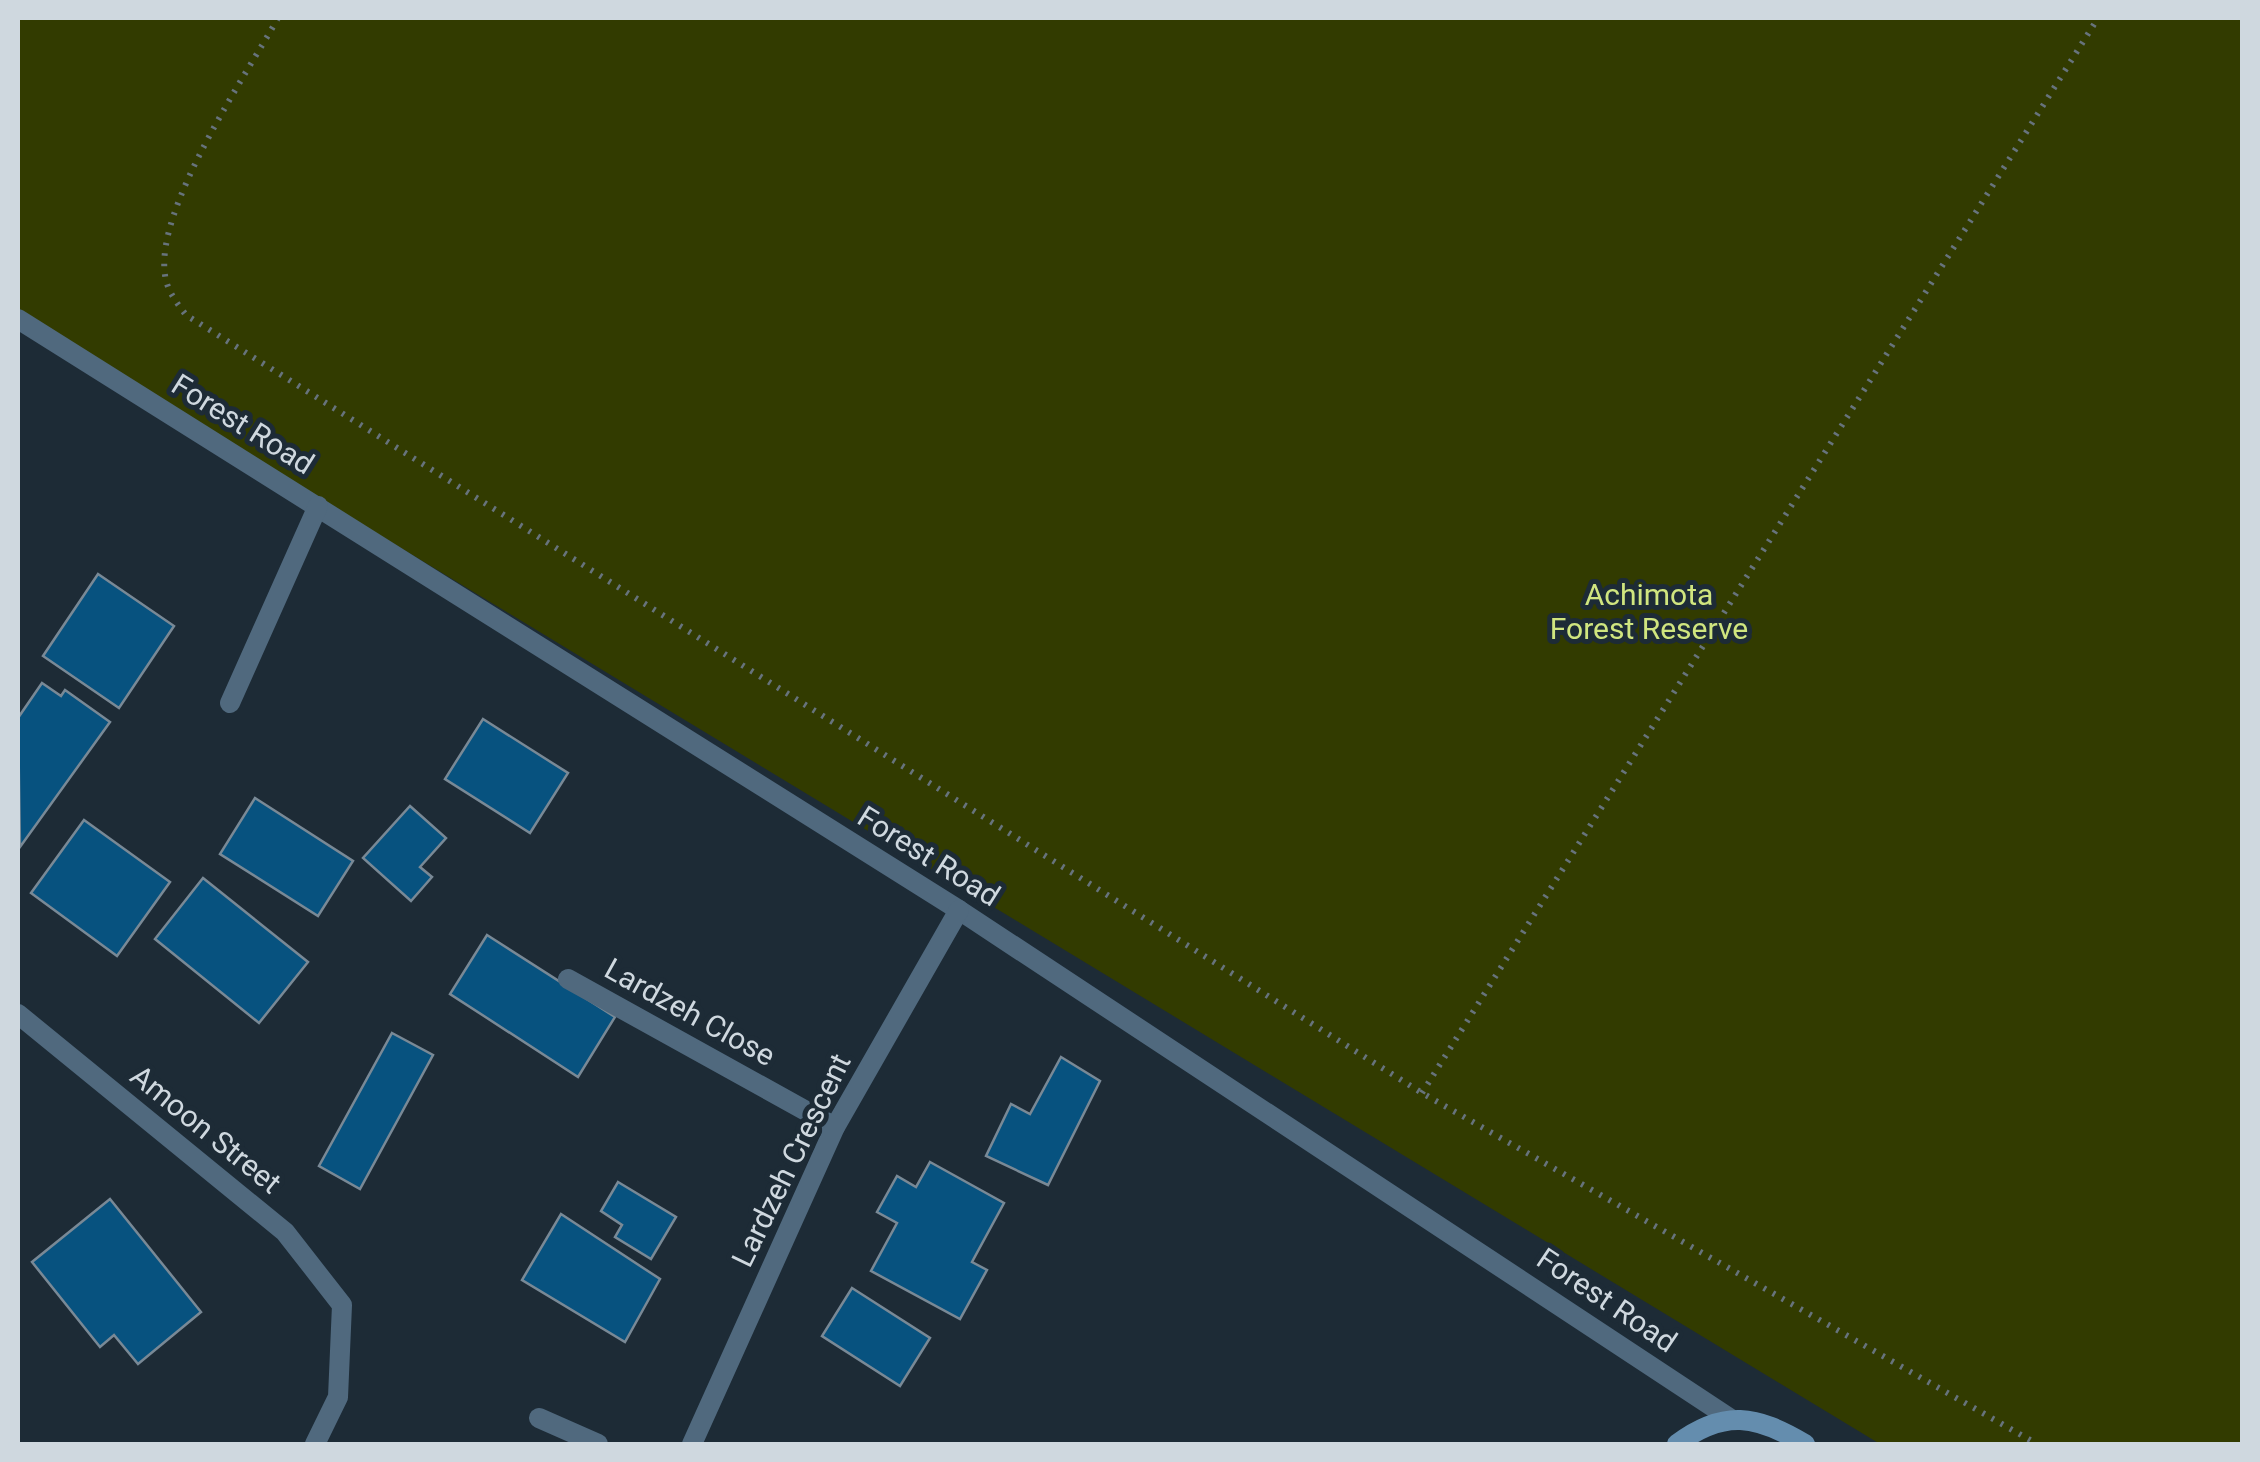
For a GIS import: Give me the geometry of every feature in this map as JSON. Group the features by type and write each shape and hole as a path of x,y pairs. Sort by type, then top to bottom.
{"main road":[{"path":"1678,1444 1703,1425 1731,1418"},
{"name":"Forest Road","path":"1731,1418 1750,1420 1804,1444"}],"street":[{"name":"Forest Road","path":"18,318 960,910 1731,1418"},
{"path":"230,703 318,506"},
{"name":"Lardzeh Crescent","path":"692,1444 835,1127 960,910"},
{"name":"Lardzeh Close","path":"568,979 835,1127"},
{"name":"Amoon Street","path":"18,1014 285,1232 342,1305 338,1397 315,1444"},
{"path":"539,1418 598,1444"}],"path":[{"path":"278,18 194,169 174,214 165,275 172,296 186,315 1422,1093 2038,1444"},
{"path":"1422,1093 2098,18"}],"green space":[{"name":"Achimota Forest Reserve","path":"18,18 2242,18 2242,1444 1880,1444 18,316"}],"building":[{"path":"98,574 174,626 119,708 43,656"},
{"path":"42,683 61,696 65,690 110,722 20,847 18,718"},
{"path":"483,719 568,773 530,833 445,779"},
{"path":"255,798 353,861 318,916 220,854"},
{"path":"410,806 446,838 420,867 432,877 411,901 363,858"},
{"path":"84,820 170,882 117,956 31,893"},
{"path":"203,878 308,962 259,1023 155,939"},
{"path":"487,935 615,1017 578,1077 450,994"},
{"path":"392,1033 433,1055 360,1189 319,1166"},
{"path":"1061,1057 1100,1081 1048,1185 986,1156 1011,1104 1030,1114"},
{"path":"930,1162 1004,1203 972,1262 987,1270 960,1319 871,1271 897,1223 877,1212 897,1176 916,1187"},
{"path":"618,1182 676,1217 651,1259 615,1237 622,1225 601,1211"},
{"path":"110,1199 201,1312 138,1364 114,1335 100,1347 32,1262"},
{"path":"561,1214 660,1279 625,1342 522,1280"},
{"path":"852,1288 930,1338 900,1386 822,1336"}]}
